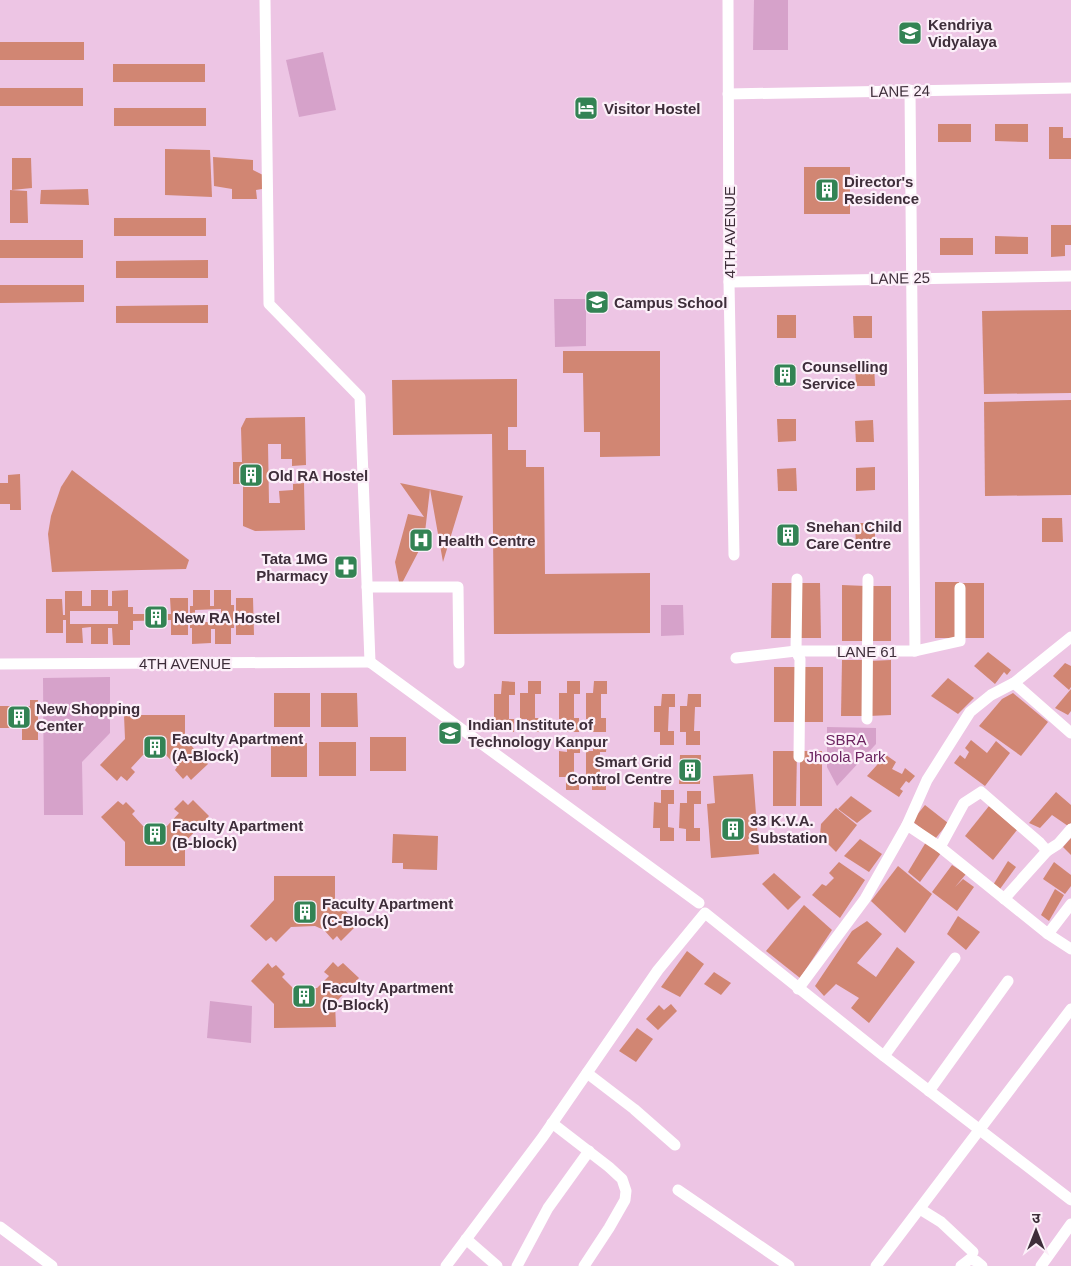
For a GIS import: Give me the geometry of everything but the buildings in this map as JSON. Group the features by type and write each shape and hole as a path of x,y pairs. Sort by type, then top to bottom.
{"street":[{"path":"265,0 269,304 360,397 370,662 698,904"},
{"name":"4TH AVENUE","path":"728,0 734,555"},
{"name":"LANE 24","path":"728,94 1071,88"},
{"name":"LANE 61","path":"736,658 796,651 915,651 910,90"},
{"name":"LANE 25","path":"730,282 912,277 1071,276"},
{"path":"797,579 796,651 800,659 798,757"},
{"path":"867,719 868,579"},
{"path":"367,587 458,587 459,663"},
{"path":"915,651 960,641 960,588"},
{"path":"798,989 865,899 906,825 927,780 970,712 991,695 1014,683 1071,637"},
{"name":"4TH AVENUE","path":"0,664 370,662"},
{"path":"1014,683 1071,733"},
{"path":"940,847 964,804 981,792 1040,843 1046,851"},
{"path":"906,825 940,847 1048,934 1071,949"},
{"path":"1004,899 1046,851 1058,844 1071,829"},
{"path":"1048,934 1071,904"},
{"path":"446,1266 552,1123 658,970 705,913 798,989 1071,1200"},
{"path":"884,1056 955,958"},
{"path":"929,1091 1008,981"},
{"path":"876,1266 1071,1009"},
{"path":"587,1073 634,1109 675,1145"},
{"path":"552,1123 622,1179 626,1191 625,1200 584,1266"},
{"path":"517,1266 548,1208 589,1151"},
{"path":"678,1190 789,1266"},
{"path":"920,1209 941,1222 973,1252"},
{"path":"1042,1266 1071,1224"},
{"path":"0,1227 52,1266"},
{"path":"466,1239 497,1266"},
{"path":"961,1266 970,1259 982,1266"}],"green space":[{"path":"754,0 788,0 788,50 753,50"},
{"path":"323,52 336,110 299,117 286,60"},
{"path":"554,299 586,299 586,346 555,347"},
{"path":"661,605 683,605 684,635 661,636"},
{"path":"110,677 110,733 82,762 83,815 44,815 43,678"},
{"name":"SBRA Jhoola Park","path":"827,727 876,728 876,744 837,786 827,767"},
{"path":"210,1001 252,1006 251,1043 207,1038"}],"place":[{"name":"Kendriya Vidyalaya","path":"910,33"},
{"name":"Visitor Hostel","path":"586,108"},
{"name":"Director's Residence","path":"827,190"},
{"name":"Campus School","path":"597,302"},
{"name":"Counselling Service","path":"785,375"},
{"name":"Old RA Hostel","path":"251,475"},
{"name":"Snehan Child Care Centre","path":"788,535"},
{"name":"Health Centre","path":"421,540"},
{"name":"Tata 1MG Pharmacy","path":"346,567"},
{"name":"New RA Hostel","path":"156,617"},
{"name":"New Shopping Center","path":"19,717"},
{"name":"Indian Institute of Technology Kanpur","path":"450,733"},
{"name":"Faculty Apartment (A-Block)","path":"155,747"},
{"name":"Smart Grid Control Centre","path":"690,770"},
{"name":"33 K.V.A. Substation","path":"733,829"},
{"name":"Faculty Apartment (B-block)","path":"155,834"},
{"name":"Faculty Apartment (C-Block)","path":"305,912"},
{"name":"Faculty Apartment (D-Block)","path":"304,996"}]}
